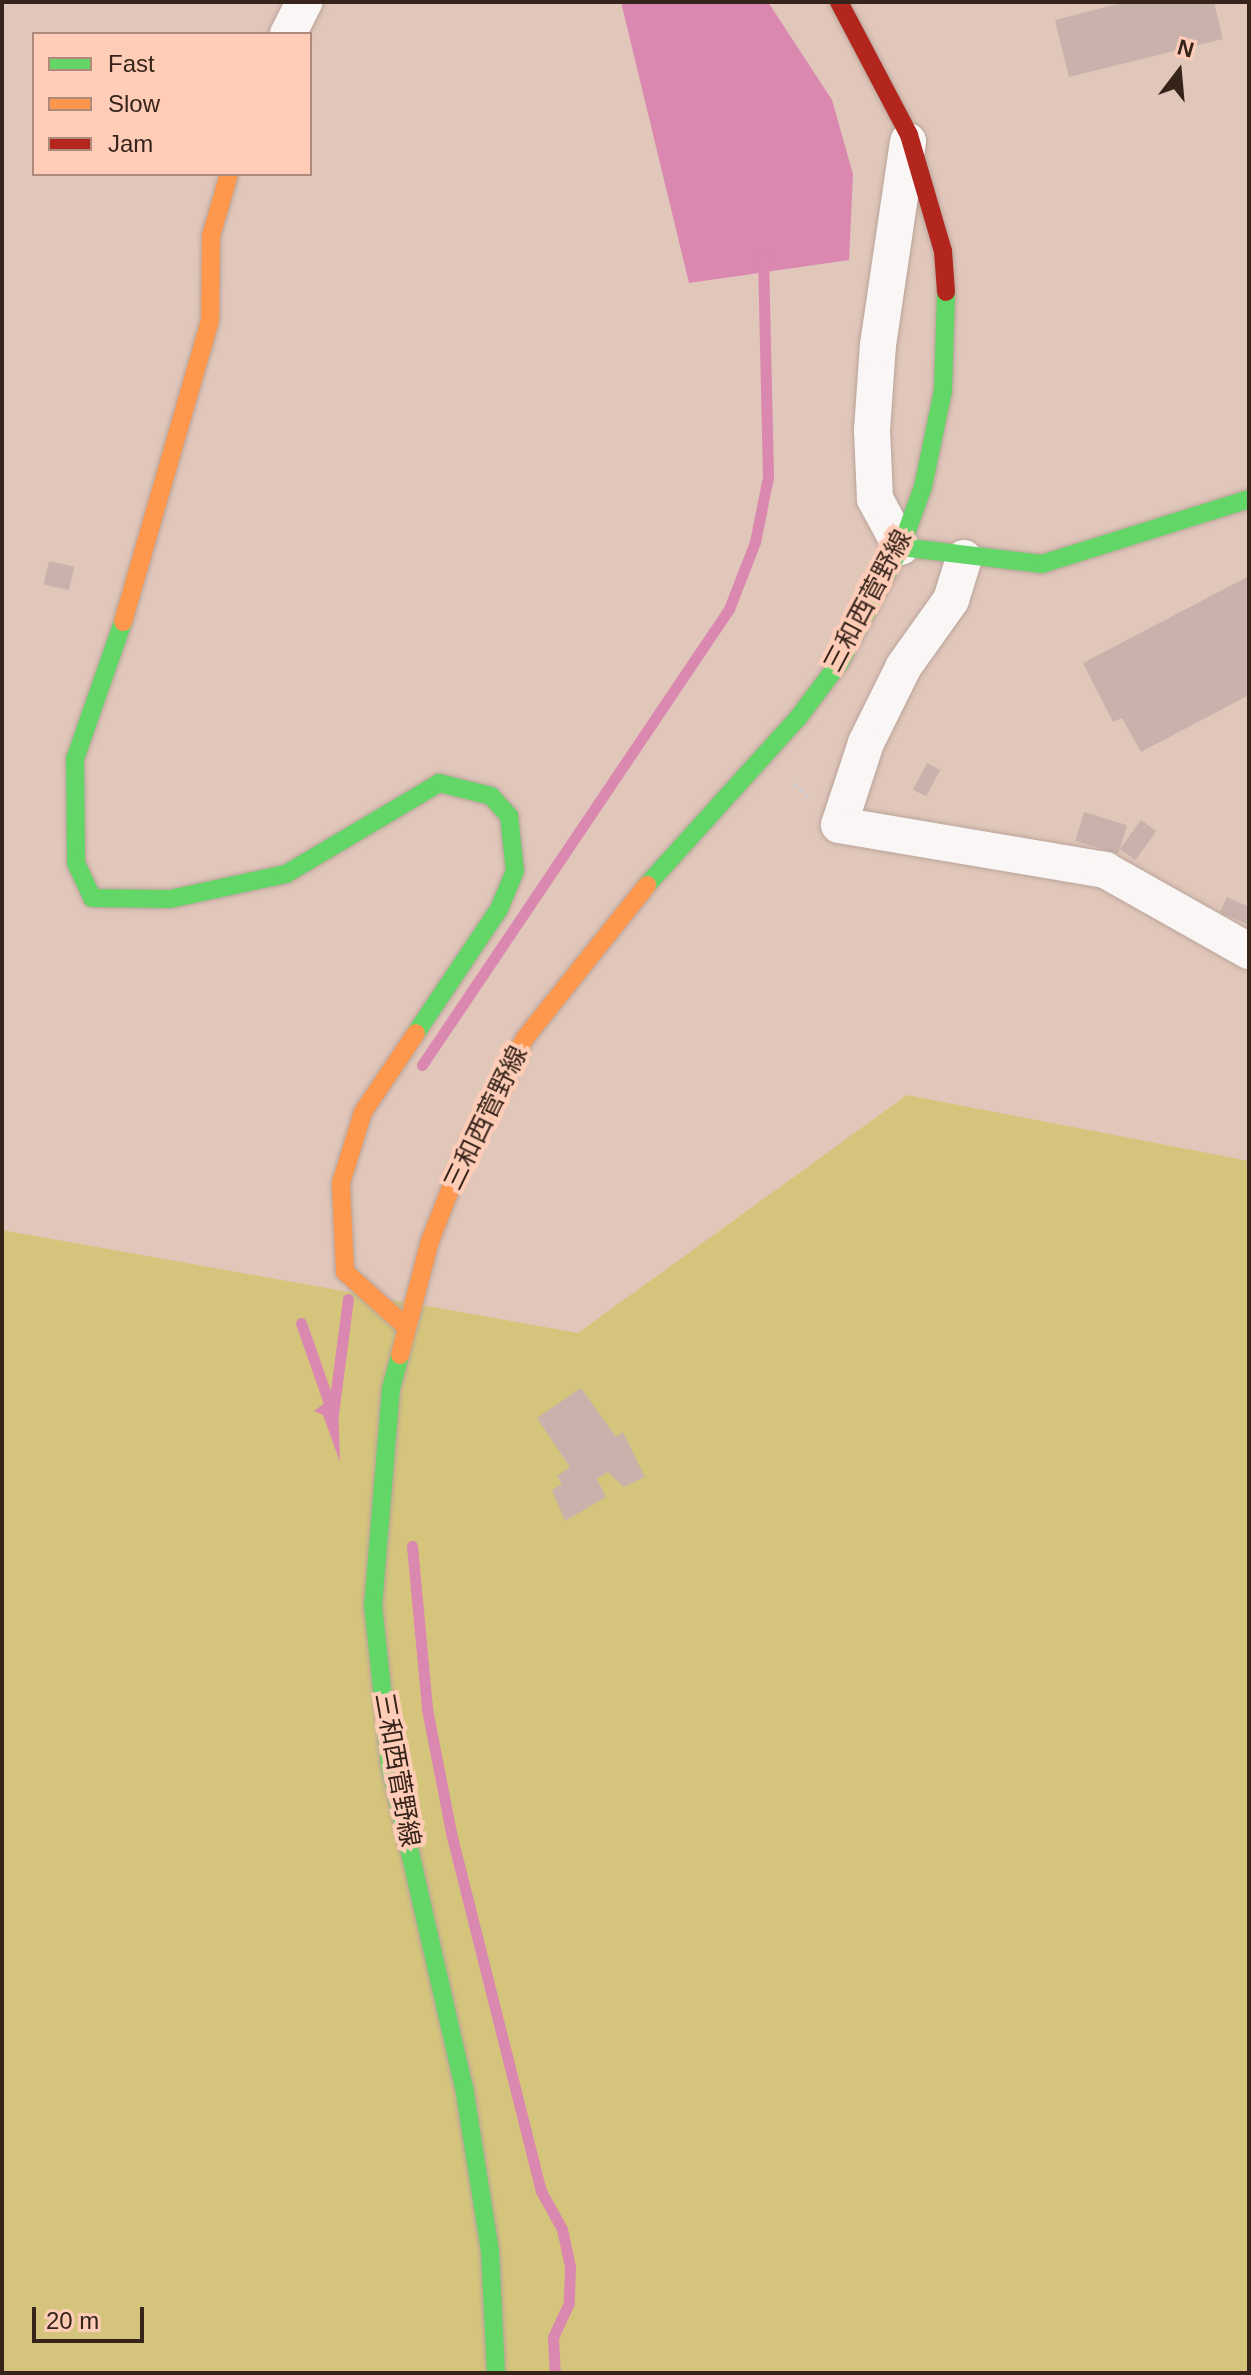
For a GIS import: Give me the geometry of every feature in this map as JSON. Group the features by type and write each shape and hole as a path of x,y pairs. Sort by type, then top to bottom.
{"main road":[{"name":"三和西菅野線","path":"496,2373 485,2221 464,2087 390,1765 373,1605 378,1491 403,1324 457,1172 525,1038 617,918 798,718 840,662 901,547 923,487 943,390 948,319 943,251 909,135 839,2"},
{"path":"228,176 211,236 210,320 188,407 97,709 75,759 76,863 92,898 170,899 286,874 439,783 491,796 509,816 515,871 499,909 363,1112 341,1183 345,1272 403,1324"},
{"path":"901,547 964,558 1042,564 1249,499"}],"street":[{"path":"289,32 304,2"},
{"path":"901,547 875,499 872,430 878,345 909,135"},
{"path":"964,558 951,600 904,666 866,743 839,825 1105,870 1249,951"}],"shaded area":[{"path":"621,2 768,2 832,100 853,174 849,260 689,283"},
{"path":"907,1095 1249,1161 1249,2373 2,2373 2,1230 578,1333"},
{"path":"329,1400 338,1401 340,1462 323,1415 314,1411"}],"building":[{"path":"1125,2 1214,2 1223,39 1069,77 1055,20"},
{"path":"49,561 74,567 69,590 44,584"},
{"path":"1249,576 1249,695 1141,752 1122,718 1113,722 1083,663"},
{"path":"927,763 940,770 926,797 913,789"},
{"path":"1084,812 1127,825 1118,854 1075,841"},
{"path":"1141,820 1156,831 1135,860 1120,849"},
{"path":"1227,897 1249,907 1249,925 1220,912"},
{"path":"581,1388 616,1437 623,1432 645,1477 624,1487 608,1472 597,1479 606,1497 565,1521 552,1490 562,1484 557,1476 570,1467 537,1418"}],"waterway":[{"path":"422,1065 729,609 755,542 768,477 763,258"},
{"path":"333,1414 348,1299"},
{"path":"301,1323 330,1406"},
{"path":"412,1546 427,1709 451,1833 541,2191 562,2229 570,2267 569,2303 553,2338 555,2373"}],"traffic: fast":[{"path":"647,885 798,718 840,662 901,547 923,487 943,390 946,292"},
{"path":"901,547 1042,564 1249,499"},
{"path":"123,622 75,759 76,863 92,898 170,899 286,874 439,783 491,796 509,816 515,871 499,909 416,1033"},
{"path":"400,1355 391,1388 373,1605 390,1765 464,2087 490,2251 496,2373"}],"traffic: slow":[{"path":"123,622 210,320 211,236 228,176"},
{"path":"400,1355 430,1241 457,1172 525,1038 647,885"},
{"path":"403,1324 345,1272 341,1183 363,1112 416,1033"}],"traffic: jam":[{"path":"839,2 909,135 943,251 946,292"}]}
